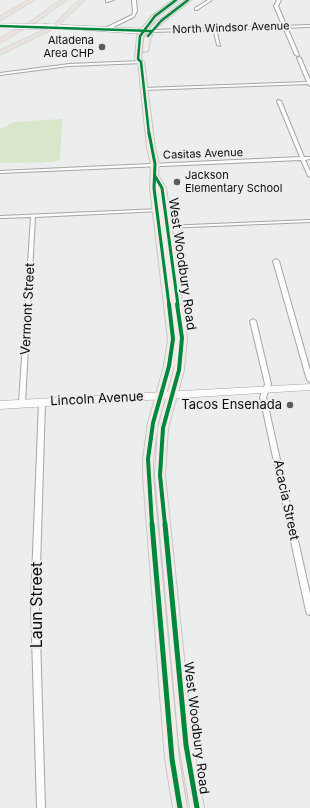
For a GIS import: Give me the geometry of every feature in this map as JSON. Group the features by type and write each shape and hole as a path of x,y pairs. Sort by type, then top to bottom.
{"highway":[{"path":"0,19 32,0"},
{"path":"0,41 36,20 64,0"},
{"path":"0,53 53,27 82,0"},
{"path":"0,32 28,16"}],"main road":[{"path":"143,32 150,21 176,0"},
{"path":"0,22 53,27 143,32 152,31 161,20 188,0"},
{"path":"0,26 53,27"},
{"name":"West Woodbury Road","path":"141,62 144,59 147,39 152,31"},
{"name":"West Woodbury Road","path":"143,32 140,36 138,59 141,62 154,164 154,188 161,210 163,228 180,314 182,338 178,370 166,396 150,439 148,476 172,759 180,808"},
{"name":"Lincoln Avenue","path":"0,405 310,387"},
{"name":"West Woodbury Road","path":"166,396 160,475 186,745 197,808"}],"street":[{"path":"107,1 112,0"},
{"path":"104,30 133,16 135,11 134,0"},
{"path":"196,9 210,0"},
{"path":"144,89 310,84 276,6 279,0"},
{"name":"North Windsor Avenue","path":"152,31 310,26"},
{"path":"214,29 219,45"},
{"path":"0,74 70,64 141,62"},
{"path":"305,73 310,73"},
{"path":"279,101 310,176"},
{"name":"Casitas Avenue","path":"0,172 310,158"},
{"path":"0,217 161,210"},
{"name":"Vermont Street","path":"22,403 33,216"},
{"path":"163,228 310,221"},
{"path":"276,261 310,380"},
{"name":"Acacia Street","path":"253,321 268,384 263,396 310,611"},
{"name":"Laun Street","path":"41,808 35,602 42,402"}],"green space":[{"path":"62,119 60,160 53,162 0,163 0,129 15,122"}],"cycle path":[{"path":"176,0 155,16 145,28 140,36 138,59 141,62 151,148 155,164 154,188 173,339 169,366 153,423 148,459 148,476 172,759 180,808"},
{"path":"148,36 161,21 188,0"},
{"path":"0,26 152,31"},
{"path":"155,176 162,188 182,338 179,370 163,428 160,475 186,745 197,808"}],"place":[{"name":"Altadena Area CHP","path":"102,47"},
{"name":"Jackson Elementary School","path":"177,182"},
{"name":"Tacos Ensenada","path":"290,405"}]}
